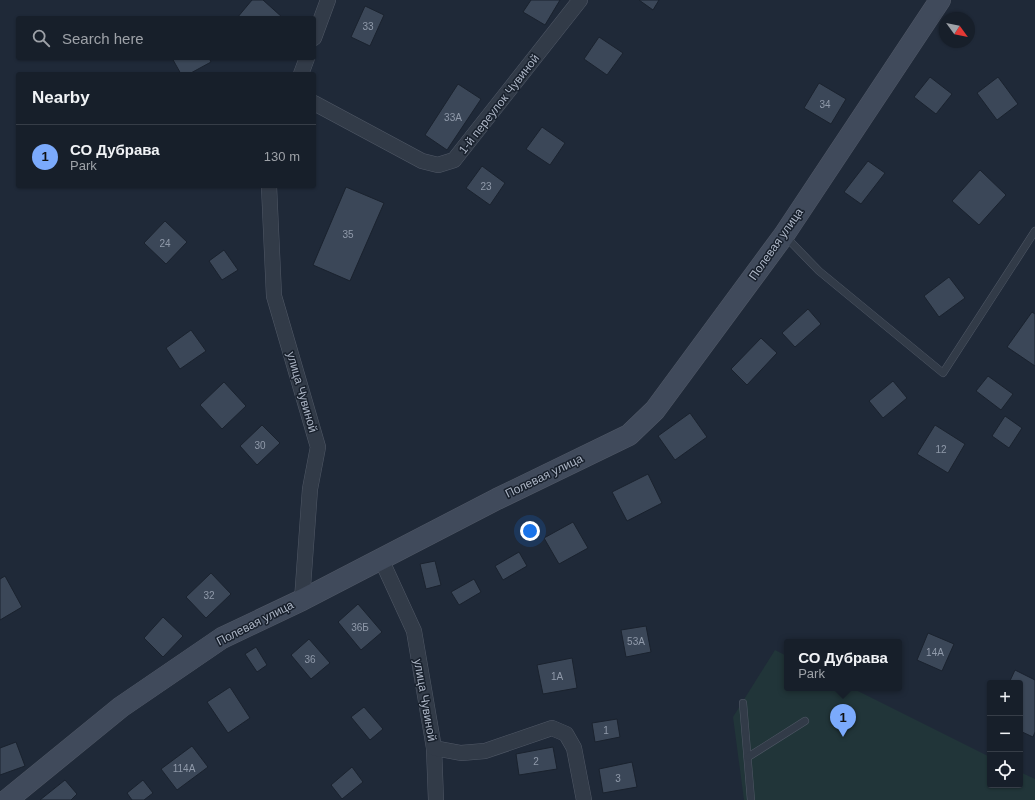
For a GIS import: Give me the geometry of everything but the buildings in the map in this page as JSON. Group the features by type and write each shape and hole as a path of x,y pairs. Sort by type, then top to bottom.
{"street":[{"path":"316,33 328,0"},
{"name":"1-й переулок Чувиной","path":"316,104 422,161 438,165 454,160 580,0"},
{"name":"Полевая улица","path":"7,800 121,708 222,638 302,600 497,499 629,435 655,410 784,235 940,0"},
{"path":"302,72 306,60"},
{"name":"улица Чувиной","path":"268,188 274,296 318,447 310,489 302,600"},
{"name":"улица Чувиной","path":"381,559 414,631 434,748 436,800"},
{"path":"434,748 460,753 485,751 552,728 566,734 574,748 584,800"}],"lane":[{"path":"784,235 819,270 943,373 1035,231"},
{"path":"744,703 751,800"},
{"path":"748,757 805,721"}],"green space":[{"path":"775,650 784,654 784,691 858,691 987,756 987,788 1023,788 1023,773 1035,779 1035,800 744,800 733,717"}],"place":[{"name":"СО Дубрава","path":"843,737"}]}
